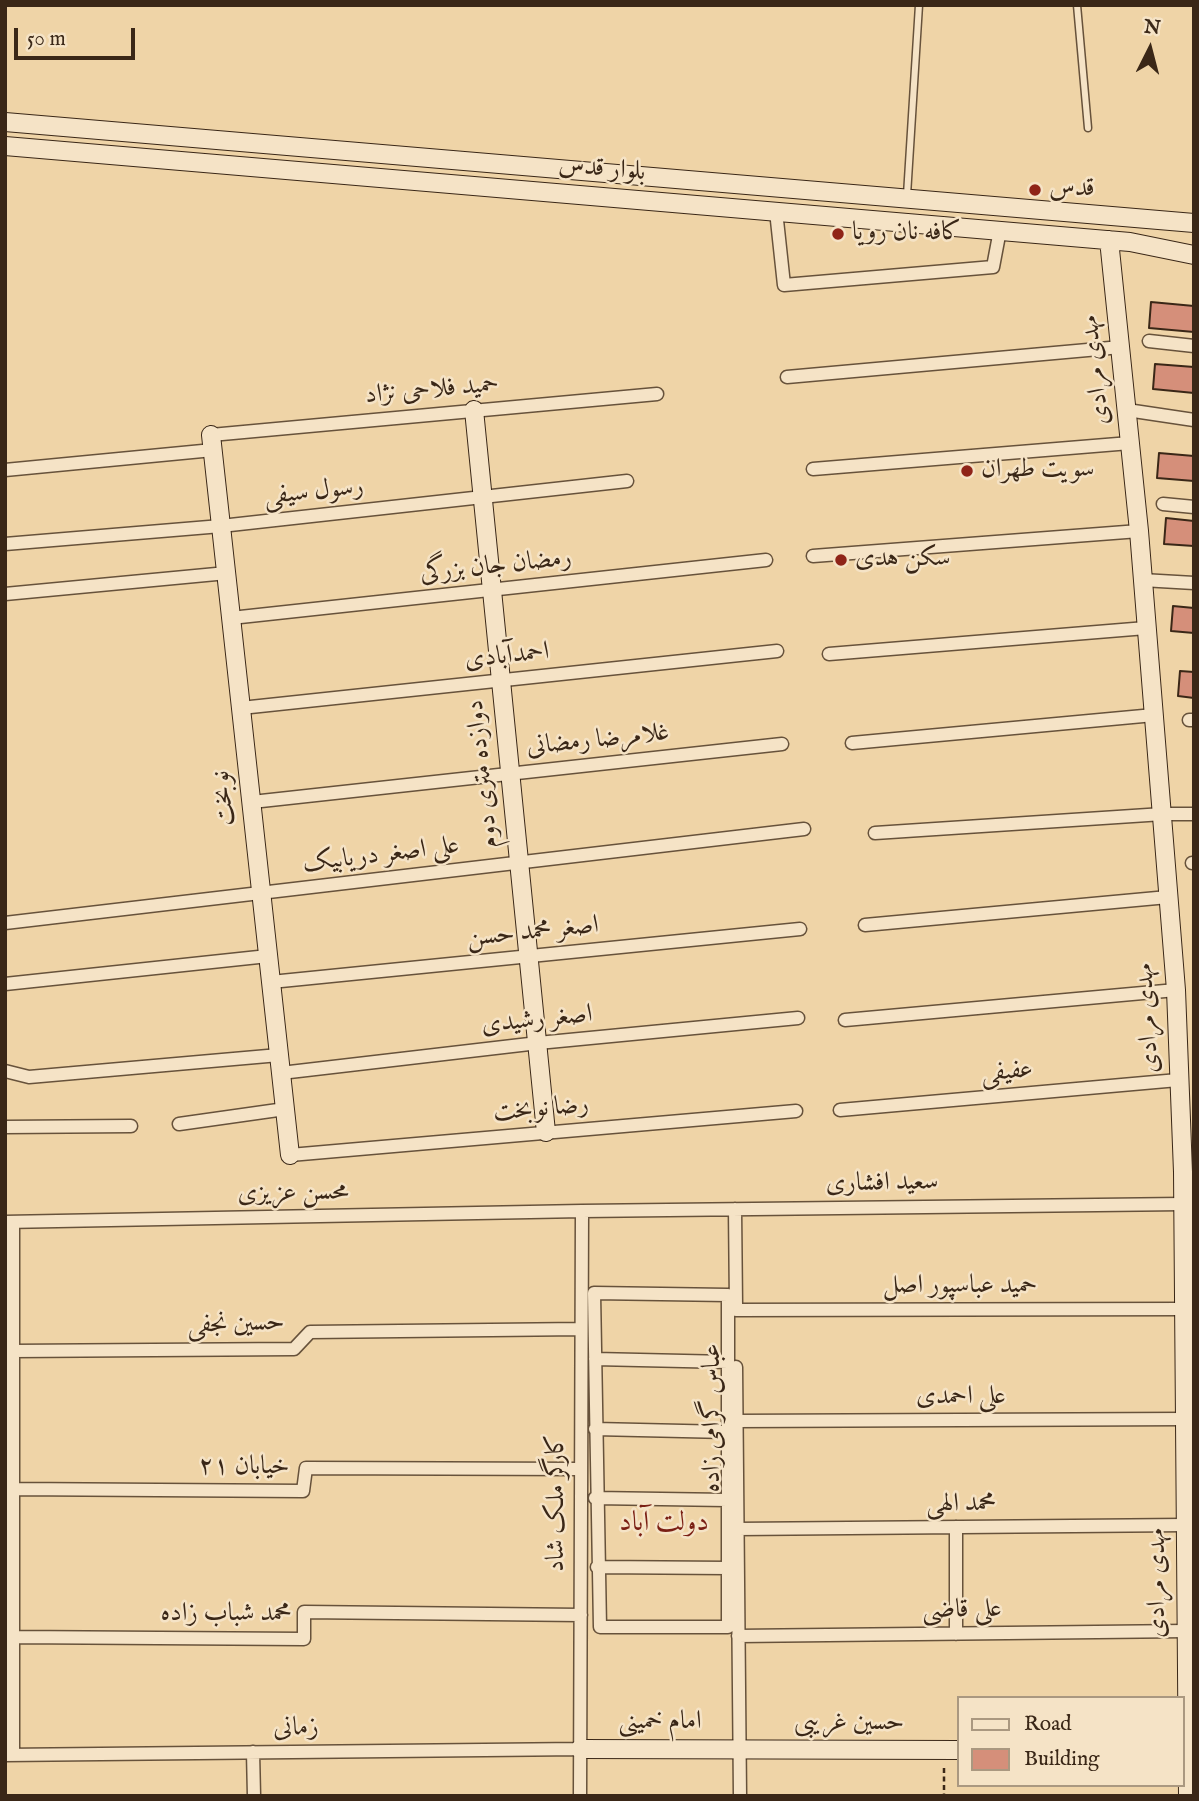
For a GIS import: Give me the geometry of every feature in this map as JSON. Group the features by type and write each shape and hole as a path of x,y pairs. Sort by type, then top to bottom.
{"street":[{"name":"بلوار قدس","path":"5,122 1194,223"},
{"name":"بلوار قدس","path":"5,146 1000,230 1109,240 1194,255"},
{"path":"776,211 784,285 993,267 1000,230"},
{"name":"مهدی مرادی","path":"1109,240 1139,531 1184,1089 1183,1204 1189,1242 1185,1309 1188,1796"},
{"path":"1149,341 1194,346"},
{"path":"787,377 1121,347"},
{"name":"حمید فلاحی نژاد","path":"5,470 474,410 657,394"},
{"name":"دوازده متری دوم","path":"474,410 547,1132"},
{"path":"1127,411 1194,420"},
{"name":"نوبخت","path":"212,443 290,1155"},
{"path":"813,469 1130,443"},
{"name":"رسول سیفی","path":"5,544 221,526 628,481"},
{"path":"1163,504 1194,507"},
{"path":"813,556 1139,531"},
{"name":"رمضان جان بزرگی","path":"232,618 766,560"},
{"path":"5,594 226,573"},
{"path":"1142,580 1194,583"},
{"path":"829,654 1146,628"},
{"name":"احمدآبادی","path":"241,708 777,651"},
{"path":"852,743 1154,715"},
{"name":"غلامرضا رمضانی","path":"251,802 782,744"},
{"path":"875,833 1194,814"},
{"name":"علی اصغر دریابیک","path":"5,923 804,829"},
{"path":"865,925 1168,897"},
{"name":"اصغر محمد حسن","path":"271,982 800,929"},
{"path":"5,984 268,956"},
{"path":"845,1020 1175,990"},
{"name":"اصغر رشیدی","path":"281,1073 538,1043 798,1018"},
{"path":"5,1071 29,1077 279,1055"},
{"name":"عفیفی","path":"840,1110 1184,1089"},
{"path":"179,1124 285,1109"},
{"name":"رضا نوبخت","path":"290,1155 796,1111"},
{"path":"5,1128 131,1126"},
{"name":"سعید افشاری","path":"582,1211 1183,1204"},
{"name":"عباس گرامی زاده","path":"735,1209 736,1310 732,1426 737,1530 740,1796"},
{"name":"محسن عزیزی","path":"9,1222 582,1211"},
{"name":"کارگر ملک شاد","path":"580,1796 582,1211"},
{"path":"9,1222 13,1351 13,1637 9,1755"},
{"path":"594,1293 728,1295 732,1426 727,1500 728,1627 600,1627 594,1293"},
{"name":"حمید عباسپور اصل","path":"736,1310 1185,1309"},
{"name":"حسین نجفی","path":"13,1351 294,1349 310,1332 581,1329"},
{"path":"595,1359 728,1362"},
{"name":"علی احمدی","path":"595,1429 1186,1419"},
{"name":"خیابان ۲۱","path":"13,1489 303,1491 306,1468 581,1475"},
{"path":"581,1475 596,1481"},
{"path":"596,1498 727,1500"},
{"name":"محمد الهی","path":"737,1530 1185,1525"},
{"path":"956,1527 956,1634"},
{"path":"597,1567 728,1568"},
{"name":"محمد شباب زاده","path":"13,1637 304,1639 304,1612 581,1615"},
{"name":"علی قاضی","path":"738,1636 1185,1631"},
{"name":"امام خمینی","path":"580,1749 739,1750"},
{"name":"زمانی","path":"9,1755 580,1749"},
{"name":"حسین غریبی","path":"739,1750 951,1750"},
{"path":"253,1752 254,1796"}],"lane":[{"path":"907,197 919,5"},
{"path":"1077,5 1088,128"}],"path":[{"path":"944,1796 951,1750"}],"building":[{"path":"1151,302 1194,306 1194,332 1149,328"},
{"path":"1155,364 1194,367 1194,393 1153,389"},
{"path":"1159,453 1194,456 1194,481 1157,478"},
{"path":"1166,518 1194,521 1194,546 1164,544"},
{"path":"1173,606 1194,608 1194,633 1171,631"},
{"path":"1180,671 1194,672 1194,698 1178,696"}],"place":[{"name":"قدس","path":"1035,190"},
{"name":"کافه نان رویا","path":"838,234"},
{"name":"سويت طهران","path":"967,471"},
{"name":"سكن هدى","path":"841,560"}],"district":[{"name":"دولت آباد","path":"664,1524"}]}
